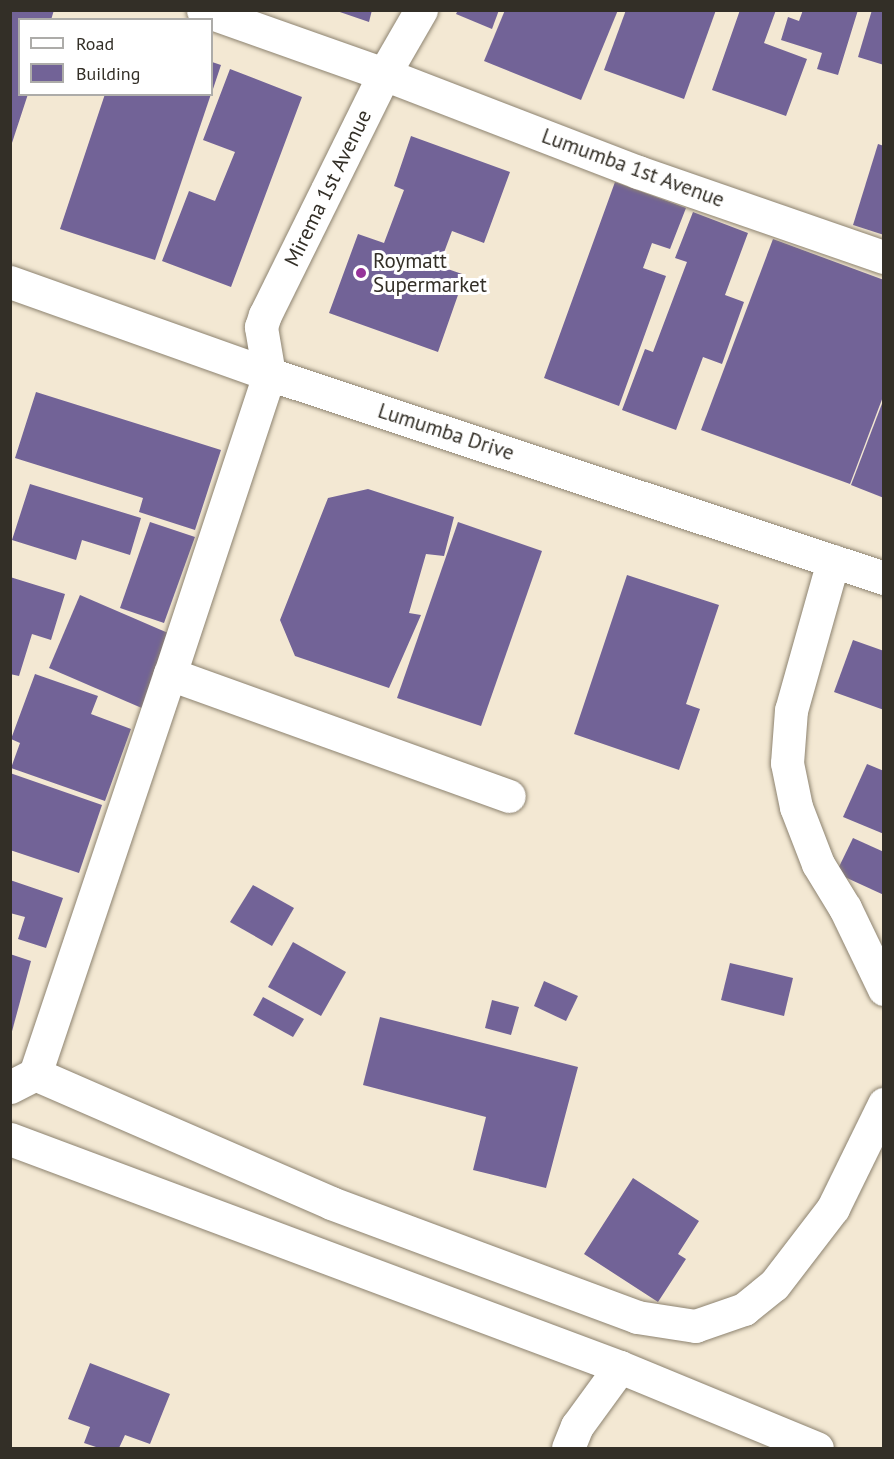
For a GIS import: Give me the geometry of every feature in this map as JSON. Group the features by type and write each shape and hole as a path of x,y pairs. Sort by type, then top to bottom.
{"street":[{"name":"Lumumba 1st Avenue","path":"203,10 384,74 639,172 884,257"},
{"name":"Mirema 1st Avenue","path":"269,374 261,327 265,315 384,74 422,10"},
{"name":"Lumumba Drive","path":"10,282 269,374 884,578"},
{"path":"269,374 170,674 23,1080 331,1203 637,1317 695,1326 744,1310 774,1286 832,1209 884,1104"},
{"path":"833,561 791,710 787,763 796,807 818,864 845,908 884,989"},
{"path":"170,674 509,796"},
{"path":"10,1139 620,1367 817,1449"},
{"path":"568,1449 577,1426 620,1367"}],"building":[{"path":"10,10 54,10 52,18 18,18 18,96 27,96 11,146"},
{"path":"334,10 372,10 369,22"},
{"path":"458,10 499,10 492,29 456,14"},
{"path":"505,10 618,10 581,100 484,61"},
{"path":"626,10 716,10 684,99 604,70"},
{"path":"740,10 776,10 764,43 807,59 786,116 712,90"},
{"path":"803,10 858,10 838,75 817,69 822,53 781,40 788,17 799,21"},
{"path":"872,10 884,10 884,65 858,57"},
{"path":"213,62 221,65 213,89"},
{"path":"230,69 302,97 231,287 162,261 189,191 215,201 235,152 203,140"},
{"path":"104,96 210,96 155,260 60,229"},
{"path":"411,136 510,172 484,243 452,231 439,266 465,275 438,352 329,313 358,234 384,243 404,190 394,186"},
{"path":"878,144 884,146 884,235 853,225"},
{"path":"615,182 686,208 670,249 652,243 643,268 666,276 619,406 544,378"},
{"path":"693,212 748,233 725,295 744,302 722,364 703,357 676,430 622,410 645,349 653,352 687,262 675,258"},
{"path":"773,239 884,280 884,394 850,484 701,430"},
{"path":"36,392 221,450 195,530 139,512 143,498 15,458"},
{"path":"884,401 884,498 851,485"},
{"path":"30,484 141,518 130,555 82,540 76,560 12,540"},
{"path":"368,489 454,517 444,556 426,554 409,613 421,615 389,688 295,656 280,620 328,498"},
{"path":"150,522 195,537 164,623 120,608"},
{"path":"458,522 542,551 481,726 397,698"},
{"path":"627,575 719,605 686,704 700,709 679,770 574,734"},
{"path":"10,577 65,594 51,640 32,634 19,676 10,674"},
{"path":"80,595 175,636 144,709 49,668"},
{"path":"853,640 884,651 884,710 834,692"},
{"path":"35,674 98,696 91,714 131,729 105,801 11,768 20,743 11,739"},
{"path":"867,764 884,771 884,834 843,817"},
{"path":"10,773 102,805 79,873 10,850"},
{"path":"853,838 884,852 884,895 836,873"},
{"path":"10,880 63,898 46,948 18,939 25,917 10,913"},
{"path":"253,885 294,908 272,946 230,922"},
{"path":"293,942 346,972 321,1016 268,987"},
{"path":"10,954 31,961 11,1035 10,1035"},
{"path":"730,963 793,978 784,1016 721,1000"},
{"path":"544,981 578,996 566,1021 534,1006"},
{"path":"263,997 304,1019 293,1037 253,1015"},
{"path":"492,1000 519,1007 511,1035 485,1028"},
{"path":"380,1017 578,1067 546,1188 473,1170 486,1117 363,1085"},
{"path":"633,1178 699,1221 678,1254 686,1259 658,1302 584,1254"},
{"path":"90,1363 170,1394 150,1444 125,1435 119,1448 99,1448 84,1443 90,1427 68,1419"}],"place":[{"name":"Roymatt Supermarket","path":"361,273"}]}
